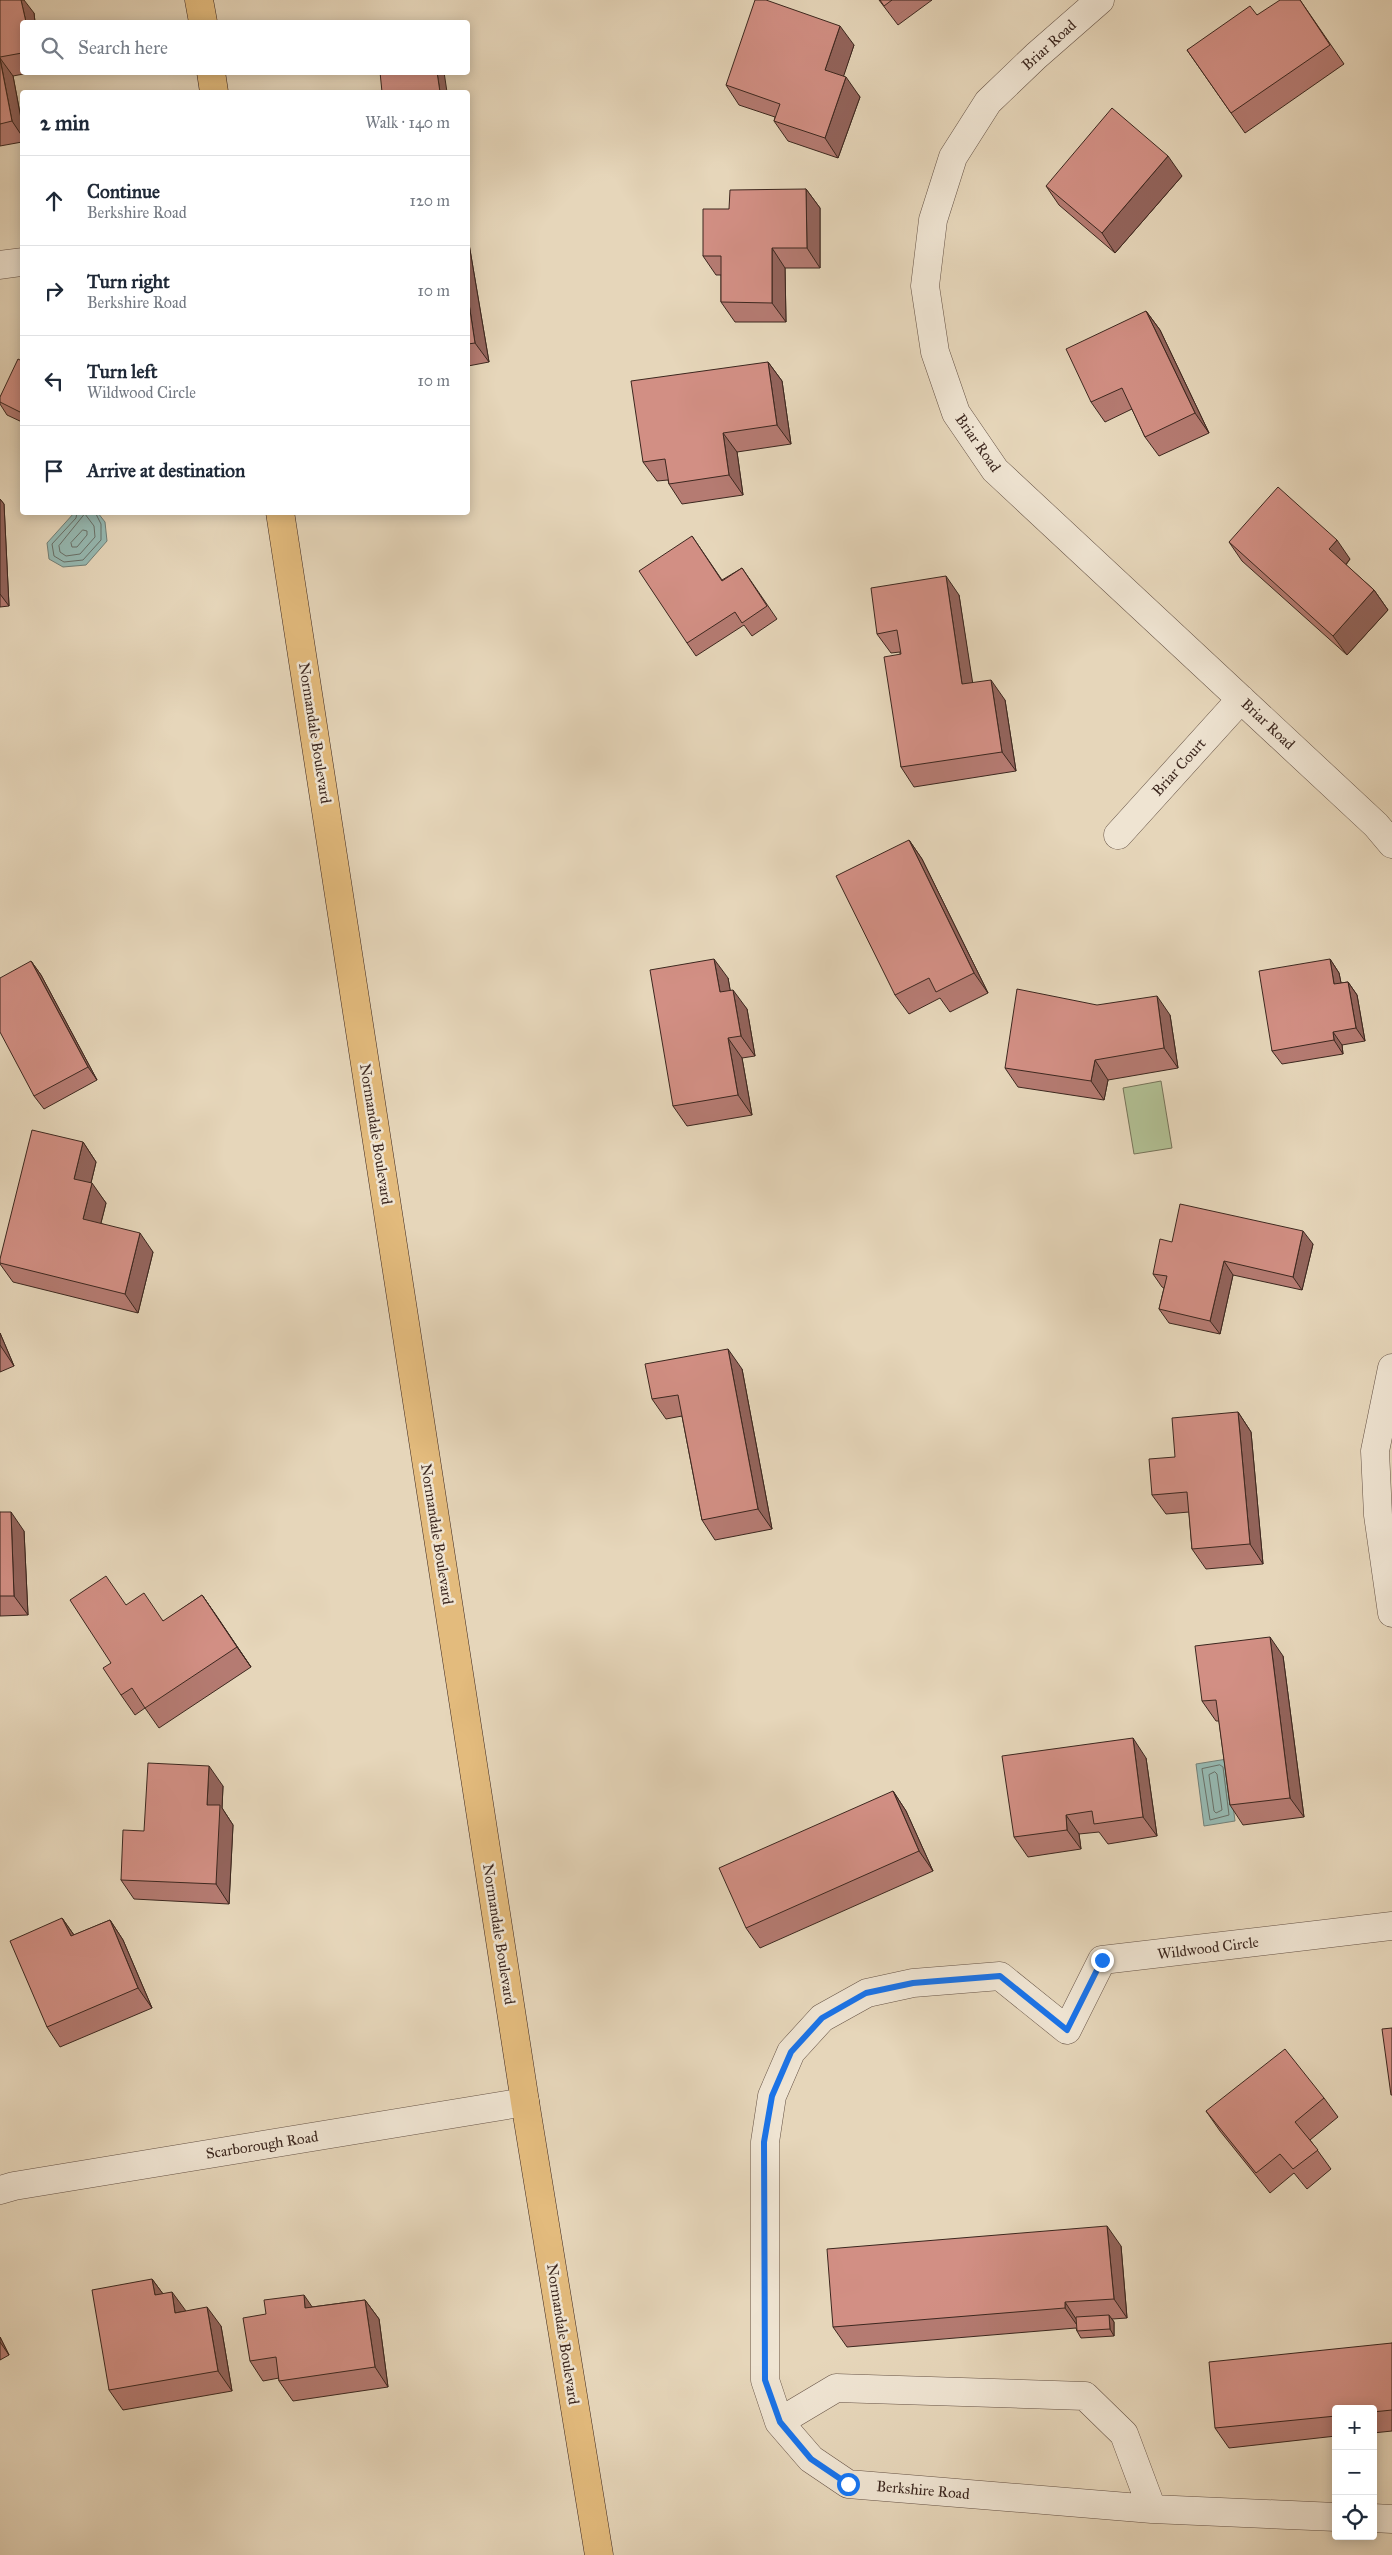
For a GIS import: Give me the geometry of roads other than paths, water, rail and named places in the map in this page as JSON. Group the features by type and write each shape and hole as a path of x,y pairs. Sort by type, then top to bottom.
{"main road":[{"path":"199,0 203,20"},
{"path":"211,75 214,90"},
{"name":"Normandale Boulevard","path":"280,515 525,2102 599,2555"}],"street":[{"name":"Briar Road","path":"1100,0 1036,56 988,102 952,158 933,220 925,286 935,352 956,413 995,470 1376,825 1392,844"},
{"path":"0,265 20,262"},
{"name":"Briar Court","path":"1118,835 1241,699"},
{"path":"1392,1368 1375,1451 1378,1515 1392,1613"},
{"name":"Wildwood Circle","path":"1067,2030 1102,1960 1392,1926"},
{"name":"Berkshire Road","path":"1067,2030 1000,1976 913,1983 866,1993 822,2018 791,2052 772,2096 764,2142 765,2380 780,2422 811,2459 848,2484 1152,2509 1332,2517"},
{"name":"Scarborough Road","path":"0,2190 14,2186 525,2102"},
{"path":"780,2422 836,2388 1085,2396 1124,2434 1152,2509"},
{"path":"1377,2518 1392,2519"}],"water":[{"path":"72,515 100,515 105,522 107,541 86,565 63,567 49,559 47,543"},
{"path":"1227,1759 1235,1821 1204,1826 1196,1764"}]}
